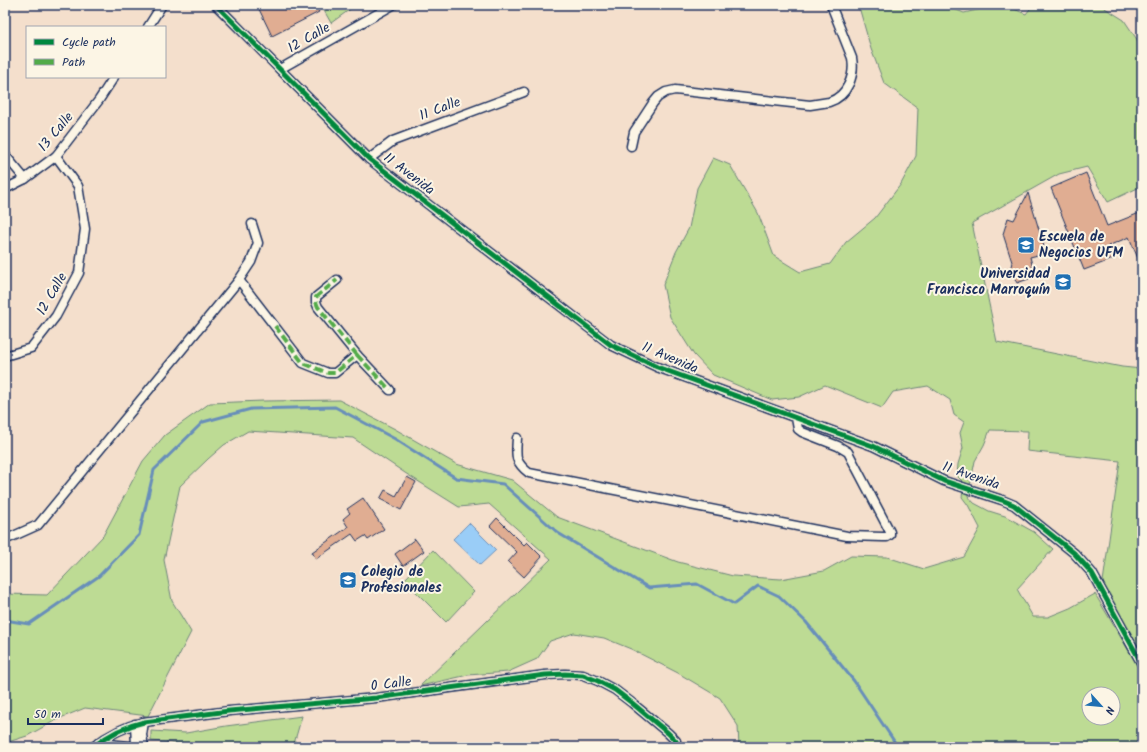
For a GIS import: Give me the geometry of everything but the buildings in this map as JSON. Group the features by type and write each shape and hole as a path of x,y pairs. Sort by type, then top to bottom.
{"street":[{"path":"149,26 162,5"},
{"name":"11 Avenida","path":"216,5 369,159 611,345 657,367 873,446 944,481 1014,504 1074,553 1092,573 1142,664"},
{"name":"12 Calle","path":"280,69 393,5"},
{"path":"631,146 634,132 653,103 658,97 666,92 675,90 810,105 829,102 836,98 850,83 853,64 831,5"},
{"name":"13 Calle","path":"5,189 25,179 56,156 99,100 113,78"},
{"name":"11 Calle","path":"369,159 393,141 524,92"},
{"path":"5,155 25,179"},
{"name":"12 Calle","path":"5,356 31,348 56,316 79,273 85,229 78,186 56,156"},
{"path":"7,538 38,525 239,280 251,262 258,243 252,224"},
{"path":"239,280 303,363 328,373 335,373 358,355"},
{"path":"337,280 316,297 318,307 358,355 390,390"},
{"path":"517,438 516,456 520,466 528,473 847,536 887,537 890,535 888,528 848,452 838,446 802,432 798,429 796,418"},
{"name":"0 Calle","path":"96,745 113,734 135,724 144,722 229,711 376,698 545,675 566,674 583,675 615,690 668,733 676,744"},
{"path":"144,722 142,735 144,747"},
{"path":"96,745 137,747 135,724"}],"green space":[{"path":"321,5 356,5 331,23"},
{"path":"861,5 944,5 964,13 1004,5 1026,14 1033,5 1100,5 1124,20 1142,47 1142,186 1108,202 1087,167 1059,174 972,223 997,342 1122,367 1142,369 1142,652 1102,589 1120,461 1027,451 1028,431 990,430 975,461 968,496 974,503 989,511 1005,516 1034,532 1053,549 1017,589 1033,617 1048,617 1070,608 1095,594 1142,673 1142,747 739,747 738,726 720,698 678,673 631,649 604,638 574,633 550,641 537,659 508,672 468,675 420,686 551,559 489,504 459,507 353,438 248,431 224,445 180,486 164,560 172,601 191,632 148,716 85,708 58,719 27,736 5,743 5,594 47,595 103,536 143,461 165,435 210,403 339,400 395,429 456,464 512,480 557,517 678,562 733,576 781,579 824,571 851,556 887,557 924,569 964,557 980,528 962,497 964,483 957,476 958,464 963,448 960,433 964,422 954,415 950,400 928,386 893,392 882,408 825,385 799,397 772,400 713,375 694,355 670,317 663,285 676,252 689,228 697,188 713,158 730,165 758,213 774,256 800,272 830,264 846,242 875,218 901,184 916,156 918,108 884,83 871,49 859,7"},
{"path":"433,550 474,592 446,622 404,580"},
{"path":"302,716 293,747 221,747 151,741 151,731 186,733"}],"water":[{"path":"469,523 496,550 480,565 453,539"}],"waterway":[{"path":"5,620 29,624 99,576 139,535 154,470 203,422 251,409 335,407 395,439 456,478 503,484 558,533 649,588 697,584 734,604 758,586 779,596 806,622 854,681 894,741 895,747"}],"marked path":[{"path":"275,326 303,363 328,373 335,373 357,355 318,307 316,302 316,297 337,280"},
{"path":"357,355 390,390"}],"cycle path":[{"path":"216,5 369,159 611,345 657,367 873,446 944,481 1014,505 1074,553 1092,573 1142,664"},
{"path":"93,747 117,732 144,722 229,711 376,698 545,675 565,674 583,675 615,690 668,733 676,741 676,747"}],"place":[{"name":"Escuela de Negocios UFM","path":"1026,245"},
{"name":"Universidad Francisco Marroquín","path":"1063,282"},
{"name":"Colegio de Profesionales","path":"348,580"}]}
